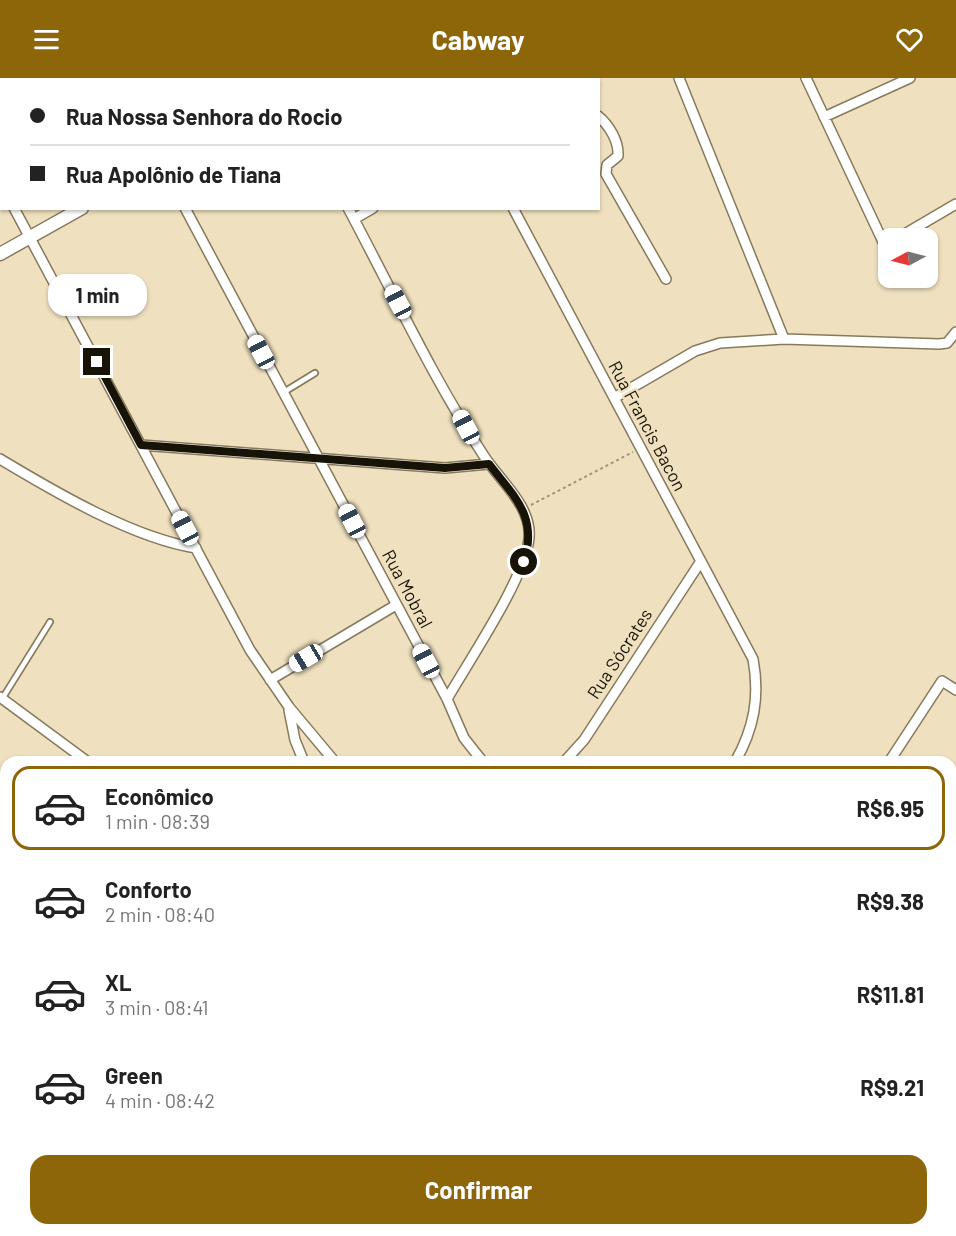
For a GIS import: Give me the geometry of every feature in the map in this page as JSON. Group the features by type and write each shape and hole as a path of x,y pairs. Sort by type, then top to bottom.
{"street":[{"path":"679,78 784,339"},
{"path":"806,78 878,228"},
{"path":"824,117 910,78"},
{"path":"600,119 613,135 619,150 618,156 607,165 606,174 666,279"},
{"path":"915,228 956,204"},
{"path":"15,210 241,634 289,707 330,756"},
{"path":"0,254 78,210"},
{"name":"Rua Mobral","path":"186,210 447,699 464,738 478,756"},
{"path":"349,210 466,427 489,464 523,509 530,535 524,562 447,699"},
{"path":"354,219 369,210"},
{"name":"Rua Francis Bacon","path":"514,210 753,659 756,708 747,740 738,756"},
{"path":"614,398 681,358 707,346 737,341 784,339 939,344 954,336"},
{"path":"141,445 445,468 489,464"},
{"path":"0,459 97,511 153,537 196,548"},
{"name":"Rua Sócrates","path":"569,756 584,740 700,561"},
{"path":"270,680 396,604"},
{"path":"893,756 942,681 956,690"},
{"path":"1,698 80,756"},
{"path":"289,707 295,740 302,756"}],"lane":[{"path":"283,393 315,373"},
{"path":"1,698 50,622"}],"path":[{"path":"523,509 640,448"}],"route":[{"path":"97,362 141,445 445,468 489,464 526,515 530,535 524,562"}]}
